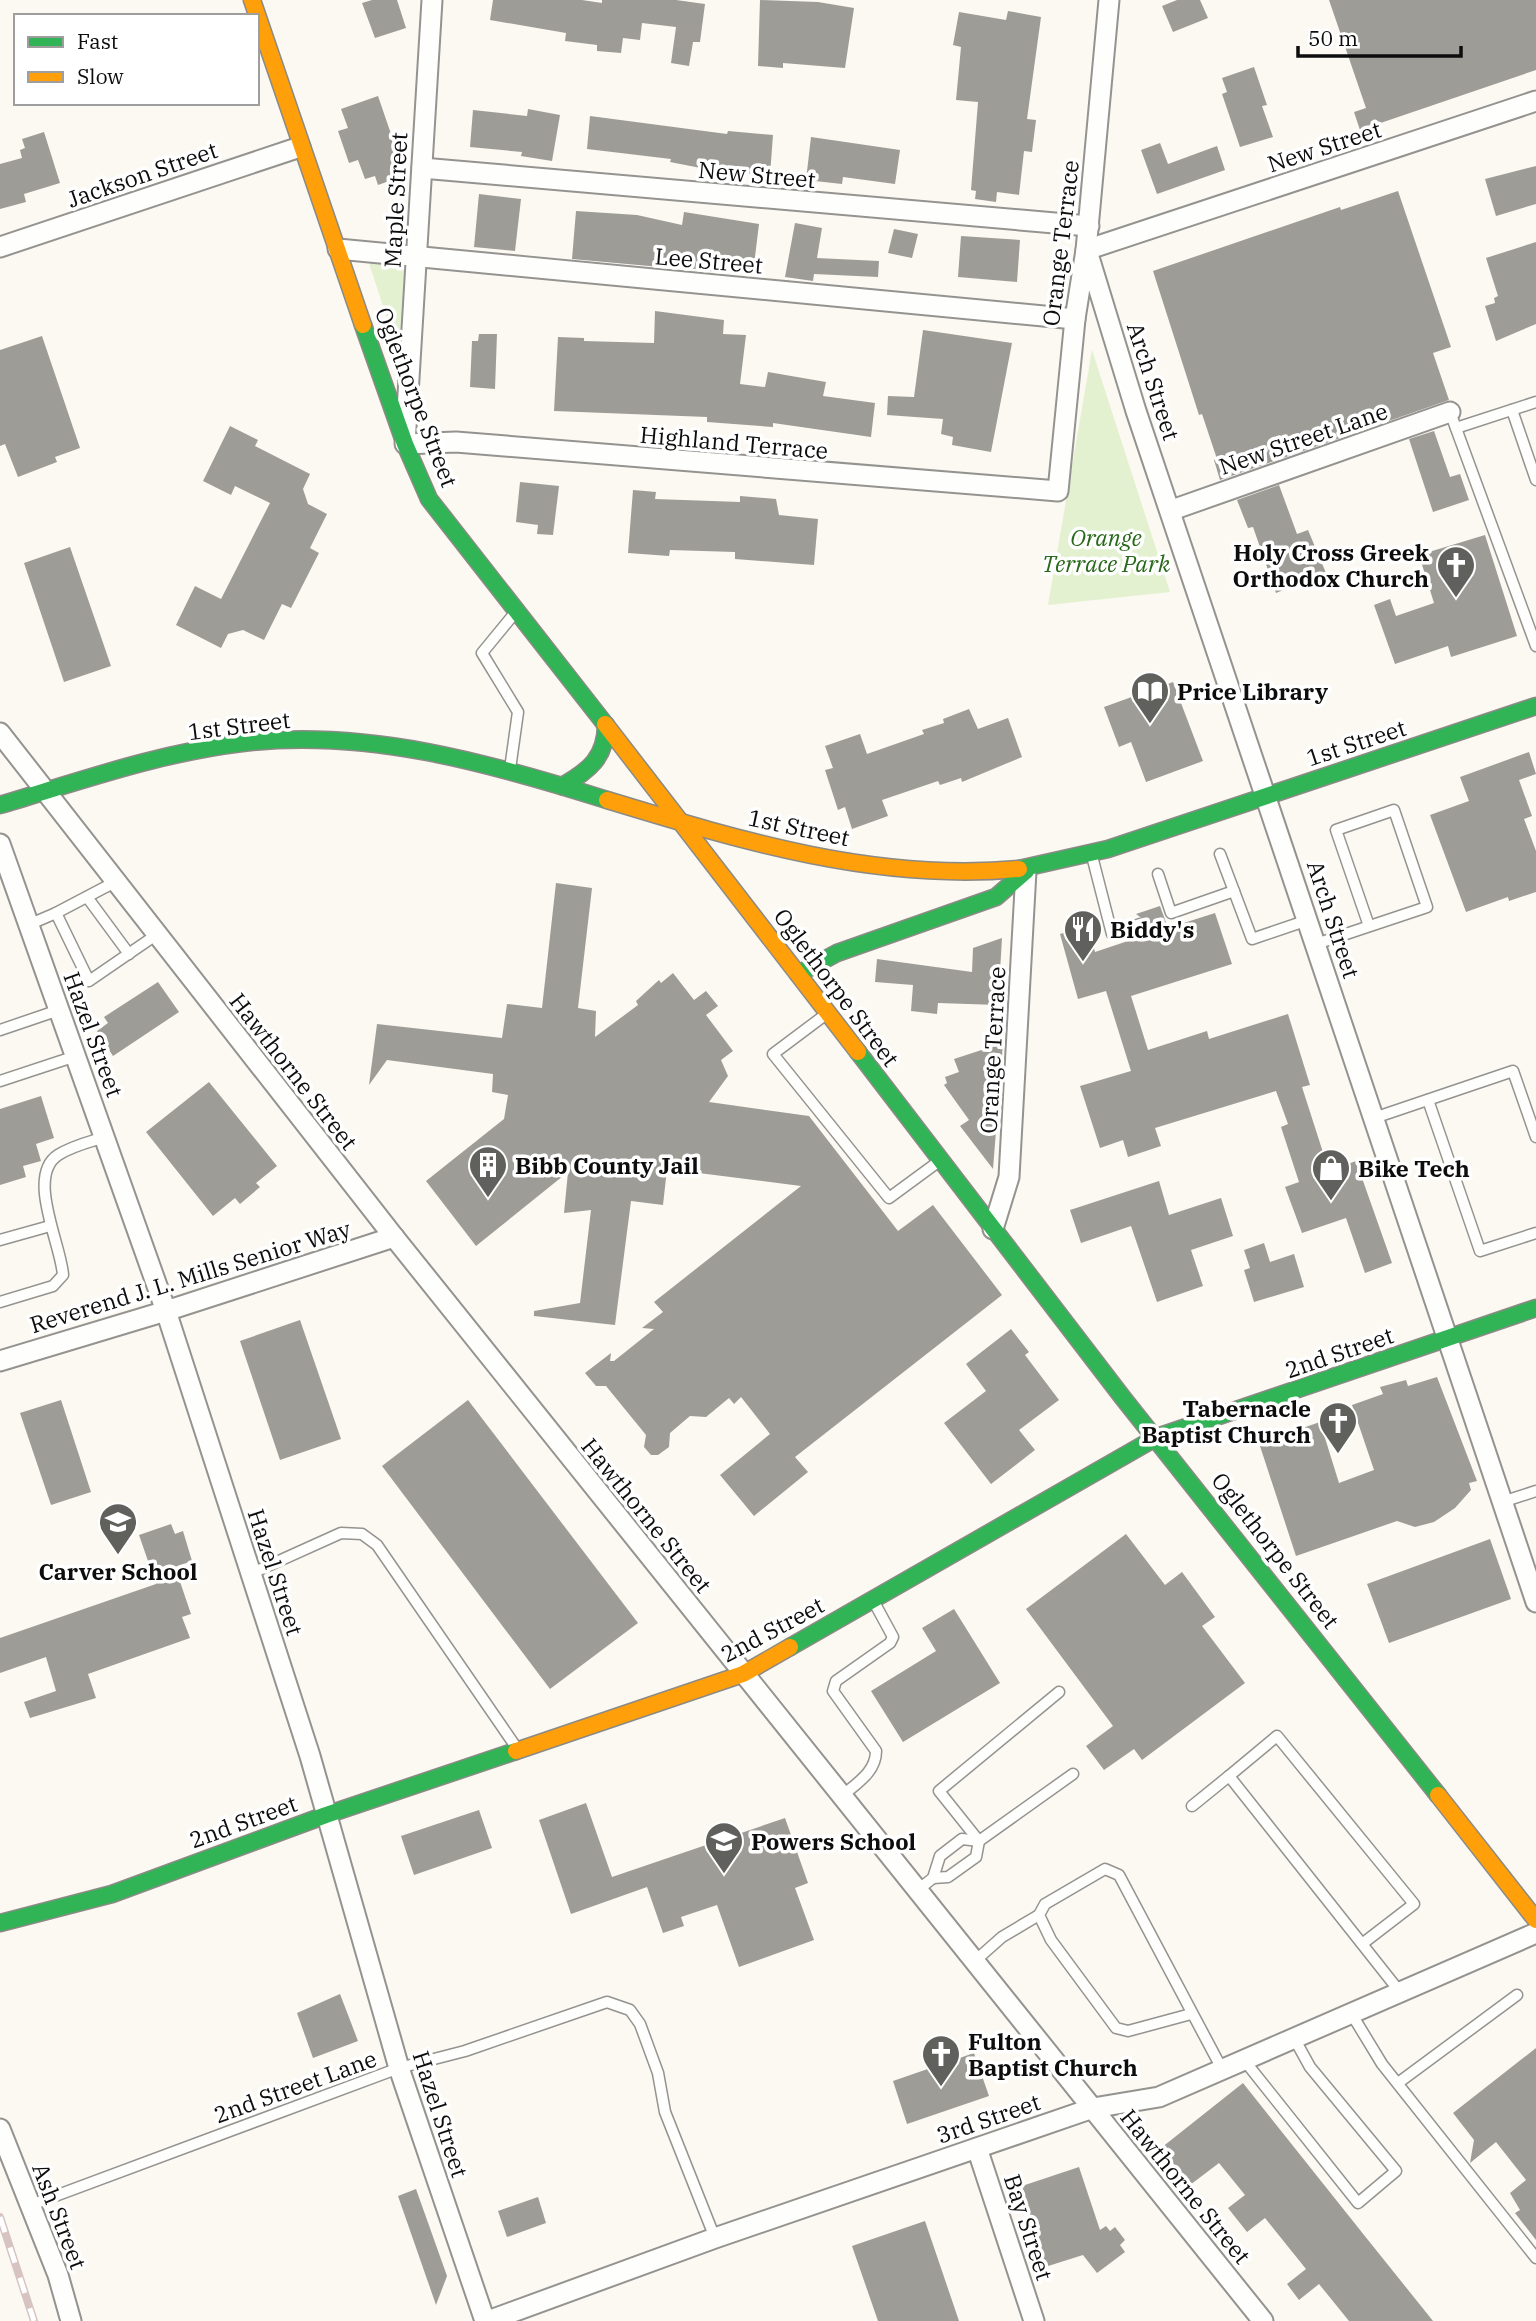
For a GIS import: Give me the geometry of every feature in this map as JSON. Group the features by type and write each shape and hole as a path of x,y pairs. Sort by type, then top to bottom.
{"street":[{"name":"Maple Street","path":"405,444 432,0"},
{"name":"Orange Terrace","path":"1058,491 1075,319 1086,250 1109,0"},
{"name":"Oglethorpe Street","path":"259,21 300,147 405,444 429,499 682,823 1123,1398 1157,1437 1536,1920"},
{"name":"New Street","path":"1086,250 1536,101"},
{"name":"Jackson Street","path":"0,247 300,147"},
{"name":"New Street","path":"422,168 1088,226"},
{"name":"Lee Street","path":"338,249 1075,319"},
{"name":"Arch Street","path":"1086,250 1136,411 1268,795 1440,1321 1449,1337 1536,1602"},
{"name":"New Street Lane","path":"1172,510 1453,420"},
{"name":"Highland Terrace","path":"405,444 456,442 995,489 1058,491"},
{"name":"1st Street","path":"0,805 125,768 212,748 278,740 333,741 414,748 510,770 682,823 831,861 932,869 1026,871 1268,795 1536,706"},
{"path":"562,786 584,774 598,760 607,744 606,725"},
{"name":"Hawthorne Street","path":"0,733 394,1237 743,1674 842,1796 926,1884 976,1960 1263,2321"},
{"name":"Hazel Street","path":"0,844 5,874 28,925 76,1055 166,1311 326,1815 399,2068 487,2321"},
{"name":"Orange Terrace","path":"993,1229 1009,1177 1026,871"},
{"path":"798,974 837,953 996,897 1026,871"},
{"name":"Reverend J. L. Mills Senior Way","path":"0,1361 166,1311 394,1237"},
{"name":"2nd Street","path":"0,1923 112,1894 326,1815 743,1674 1157,1437 1536,1308"},
{"name":"3rd Street","path":"487,2321 715,2238 1093,2108 1159,2097 1536,1933"},
{"name":"Ash Street","path":"0,2129 32,2205 71,2321"},
{"name":"Bay Street","path":"977,2148 1034,2321"}],"lane":[{"path":"1536,402 1512,410 1453,420 1536,646"},
{"path":"1512,410 1536,479"},
{"path":"510,770 518,712 482,653 516,611"},
{"path":"1316,944 1427,907 1394,810 1336,830 1369,926"},
{"path":"1091,852 1112,934 1140,924"},
{"path":"1220,854 1252,939 1308,920"},
{"path":"1158,874 1167,915 1234,891"},
{"path":"28,925 115,882"},
{"path":"87,897 129,954"},
{"path":"56,913 89,981 156,935"},
{"path":"0,1030 59,1010"},
{"path":"828,1013 773,1055 889,1198 940,1160"},
{"path":"0,1081 76,1055"},
{"path":"1374,1118 1513,1071 1536,1137"},
{"path":"1428,1100 1480,1251 1536,1233"},
{"path":"0,1302 53,1286 63,1275 62,1258 50,1226 43,1177 55,1157 105,1137"},
{"path":"0,1240 50,1226"},
{"path":"1502,1502 1536,1491"},
{"path":"250,1574 341,1533 362,1534 377,1545 517,1749"},
{"path":"842,1796 866,1776 876,1760 876,1751 833,1691 836,1681 890,1643 892,1637 873,1600"},
{"path":"926,1884 948,1877 976,1857 979,1840 939,1791 1059,1692"},
{"path":"1192,1806 1277,1736 1414,1904 1362,1944"},
{"path":"926,1884 940,1856 962,1839 979,1840 1073,1774"},
{"path":"1229,1776 1400,1992"},
{"path":"976,1960 1002,1937 1039,1915 1045,1904 1105,1869 1119,1875 1222,2069"},
{"path":"1039,1915 1051,1941 1116,2028 1128,2031 1191,2014"},
{"path":"1398,2083 1517,1995"},
{"name":"2nd Street Lane","path":"32,2205 399,2068 465,2051 607,2002 629,2010 640,2024 658,2073 665,2112 715,2238"},
{"path":"1351,2013 1398,2083 1536,2258"},
{"path":"1244,2060 1358,2203 1396,2171 1310,2067 1294,2038"}],"green space":[{"path":"367,257 412,262 404,370"},
{"name":"Orange Terrace Park","path":"1092,350 1170,592 1048,605"}],"building":[{"path":"372,0 397,0 406,28 375,38 362,3"},
{"path":"493,0 582,0 602,3 602,0 676,0 705,4 700,42 693,42 689,66 671,63 676,27 642,23 640,40 623,38 621,53 597,51 597,45 565,41 566,33 490,20"},
{"path":"760,0 818,2 854,8 845,68 783,63 783,68 758,66"},
{"path":"1177,0 1200,0 1208,18 1173,32 1162,6"},
{"path":"1329,0 1536,0 1536,70 1360,130 1354,112 1366,108"},
{"path":"1008,11 1041,17 1027,119 1036,120 1032,152 1024,151 1019,195 997,192 996,202 975,199 976,191 971,190 978,102 956,100 961,47 953,45 959,12 1006,20"},
{"path":"1254,67 1267,105 1262,106 1273,137 1240,147 1222,94 1227,92 1222,78"},
{"path":"378,96 402,166 391,169 395,179 378,185 375,176 365,179 358,160 349,163 338,131 348,128 341,109"},
{"path":"528,109 560,115 552,161 521,156 522,152 470,147 473,110 527,116"},
{"path":"590,116 727,134 728,131 773,135 770,175 716,171 670,162 671,159 587,149"},
{"path":"44,132 60,183 24,194 26,202 0,209 0,164 22,158 20,150 25,148 22,139"},
{"path":"811,137 900,150 895,184 843,177 842,184 806,180"},
{"path":"1160,143 1168,164 1217,146 1225,170 1157,194 1141,150"},
{"path":"1536,166 1536,204 1496,216 1485,179"},
{"path":"1398,191 1451,347 1433,353 1449,400 1220,480 1214,460 1217,459 1202,414 1199,415 1153,271 1340,207 1341,210"},
{"path":"479,194 521,199 515,251 474,247"},
{"path":"576,211 637,215 682,225 684,212 759,224 753,273 572,259"},
{"path":"795,223 822,228 817,258 879,261 878,277 814,274 813,281 785,277"},
{"path":"894,229 918,234 912,258 888,253"},
{"path":"961,236 1020,240 1017,282 958,277"},
{"path":"1536,242 1536,324 1496,341 1485,306 1495,303 1494,298 1498,296 1486,258"},
{"path":"655,311 724,320 723,334 746,335 740,384 765,387 768,372 826,382 823,396 875,403 871,437 773,423 773,427 707,422 707,417 554,411 558,337 584,338 584,341 654,343"},
{"path":"923,330 1012,343 991,452 952,445 953,437 941,434 943,419 887,415 888,396 914,397"},
{"path":"479,334 497,334 495,389 470,387 472,341 478,341"},
{"path":"42,336 80,448 55,457 57,462 18,477 5,444 0,446 0,350"},
{"path":"230,426 258,440 255,446 310,474 303,489 308,504 327,514 310,548 319,553 291,608 282,604 264,640 243,630 228,634 221,648 176,625 195,586 221,599 270,503 235,486 231,495 203,481"},
{"path":"1434,431 1450,477 1460,474 1469,500 1433,512 1409,439"},
{"path":"520,482 559,486 553,535 537,534 538,525 516,522"},
{"path":"1279,485 1297,534 1308,530 1326,573 1276,593 1253,527 1248,528 1237,500"},
{"path":"633,490 656,492 655,499 740,502 740,496 776,499 779,515 818,519 814,565 735,559 735,552 670,550 669,556 628,553"},
{"path":"1485,535 1517,636 1451,657 1448,646 1395,664 1374,605 1390,599 1396,616 1434,603 1419,555"},
{"path":"70,547 111,666 64,682 24,563"},
{"name":"Price Library","path":"1173,682 1203,761 1146,782 1131,742 1119,747 1104,707"},
{"path":"969,709 978,729 1008,718 1022,757 962,782 961,778 940,785 938,781 882,800 888,816 852,829 845,807 838,810 825,770 833,768 825,746 860,734 867,754 924,734 922,730 944,723 943,719"},
{"path":"1529,752 1536,774 1519,780 1532,816 1524,819 1536,851 1536,892 1509,901 1508,897 1466,912 1430,815 1469,801 1460,777"},
{"name":"Bibb County Jail","path":"556,883 592,888 578,1008 596,1011 595,1037 638,1005 636,1001 659,980 661,983 673,973 694,1000 706,991 718,1006 706,1015 733,1051 721,1060 728,1076 709,1102 809,1116 898,1231 933,1205 1002,1295 795,1457 808,1472 754,1516 720,1475 770,1434 741,1397 734,1404 729,1398 706,1417 690,1416 670,1433 669,1447 658,1455 651,1455 644,1447 646,1435 606,1386 596,1386 585,1373 611,1353 610,1361 614,1361 654,1329 642,1328 663,1312 654,1302 801,1186 667,1169 663,1205 631,1201 615,1325 534,1316 534,1311 580,1303 591,1210 564,1213 568,1172 476,1246 426,1181 504,1119 508,1095 492,1092 493,1074 387,1060 369,1085 377,1024 502,1038 507,1004 542,1008"},
{"path":"1160,906 1168,928 1215,913 1232,964 1131,996 1148,1050 1207,1031 1209,1039 1288,1014 1310,1085 1302,1087 1329,1171 1356,1161 1392,1263 1365,1273 1346,1218 1302,1233 1285,1187 1299,1182 1281,1127 1288,1124 1276,1091 1155,1128 1161,1146 1128,1157 1123,1140 1100,1148 1080,1086 1131,1071 1106,991 1078,999 1060,934 1088,926 1095,952 1143,936 1142,931 1147,922 1136,914"},
{"path":"1002,938 998,1005 938,1003 937,1014 911,1011 913,985 875,982 877,959 972,972 973,948"},
{"path":"158,982 179,1012 113,1056 97,1031 108,1023 104,1017"},
{"path":"1003,1043 993,1169 960,1126 969,1120 944,1085 947,1083 945,1077 959,1072 954,1059"},
{"path":"209,1082 277,1166 256,1183 260,1187 240,1204 235,1198 213,1216 146,1132"},
{"path":"41,1096 54,1138 36,1144 41,1161 23,1166 26,1177 0,1185 0,1109"},
{"path":"1159,1181 1169,1215 1221,1198 1233,1236 1191,1250 1203,1286 1157,1302 1131,1226 1081,1243 1070,1210"},
{"path":"1264,1243 1270,1262 1294,1254 1304,1287 1254,1302 1244,1270 1250,1268 1244,1250"},
{"path":"300,1320 341,1439 280,1460 240,1341"},
{"path":"1011,1329 1029,1352 1025,1355 1059,1400 1019,1430 1035,1450 991,1484 944,1423 986,1391 966,1364"},
{"path":"1437,1377 1477,1481 1469,1483 1471,1490 1455,1508 1434,1522 1415,1527 1397,1521 1296,1556 1259,1443 1320,1422 1339,1483 1374,1470 1352,1405 1383,1394 1380,1387 1406,1380 1408,1386"},
{"path":"61,1400 91,1492 51,1505 20,1413"},
{"path":"468,1400 638,1623 550,1689 382,1466"},
{"path":"171,1524 175,1534 183,1531 192,1561 175,1567 191,1614 182,1617 190,1638 88,1674 96,1698 30,1718 24,1702 56,1691 46,1657 0,1673 0,1638 156,1584 139,1535"},
{"path":"1126,1534 1165,1585 1182,1572 1215,1617 1202,1626 1245,1683 1142,1760 1134,1749 1104,1770 1086,1746 1113,1726 1026,1609"},
{"path":"1490,1539 1511,1599 1389,1643 1367,1584"},
{"path":"954,1609 1000,1683 903,1742 871,1691 936,1651 922,1628"},
{"path":"586,1803 612,1877 785,1818 808,1883 795,1888 814,1940 739,1967 717,1905 681,1917 684,1926 663,1933 647,1887 571,1914 539,1820"},
{"path":"479,1810 492,1848 414,1875 401,1836"},
{"path":"340,1994 358,2041 313,2058 297,2013"},
{"path":"1536,2048 1536,2240 1515,2213 1520,2210 1510,2193 1526,2180 1496,2142 1470,2163 1474,2140 1453,2113"},
{"name":"Fulton Baptist Church","path":"974,2053 989,2096 907,2124 893,2081"},
{"path":"1243,2083 1433,2321 1349,2321 1319,2284 1299,2300 1287,2284 1306,2269 1265,2218 1247,2232 1228,2208 1245,2195 1219,2163 1190,2185 1161,2148"},
{"path":"1079,2167 1100,2230 1106,2226 1110,2231 1115,2227 1125,2240 1120,2245 1125,2252 1097,2273 1083,2255 1045,2267 1022,2186"},
{"path":"416,2189 447,2276 436,2305 398,2196"},
{"path":"538,2197 546,2223 507,2237 498,2211"},
{"path":"925,2221 959,2321 878,2321 852,2246"}],"railway":[{"path":"0,2217 34,2321"}],"traffic: fast":[{"path":"363,325 405,444 429,499 605,724"},
{"path":"1019,869 1108,849 1536,706"},
{"path":"562,786 594,762 603,746 606,725"},
{"path":"0,805 180,754 242,743 288,740 335,740 427,752 518,773 607,800"},
{"path":"798,974 837,953 996,897 1026,871"},
{"path":"858,1052 1123,1398 1438,1795"},
{"path":"790,1647 1157,1437 1536,1308"},
{"path":"0,1923 112,1894 326,1815 516,1751"}],"traffic: slow":[{"path":"252,0 257,14"},
{"path":"259,20 363,325"},
{"path":"605,724 858,1052"},
{"path":"607,800 759,843 861,864 966,871 1019,869"},
{"path":"516,1751 743,1674 790,1647"},
{"path":"1438,1795 1536,1920"}],"place":[{"name":"Holy Cross Greek Orthodox Church","path":"1456,599"},
{"name":"Price Library","path":"1150,725"},
{"name":"Biddy's","path":"1083,963"},
{"name":"Bibb County Jail","path":"488,1199"},
{"name":"Bike Tech","path":"1331,1202"},
{"name":"Tabernacle Baptist Church","path":"1338,1455"},
{"name":"Carver School","path":"118,1556"},
{"name":"Powers School","path":"724,1875"},
{"name":"Fulton Baptist Church","path":"941,2088"}]}
